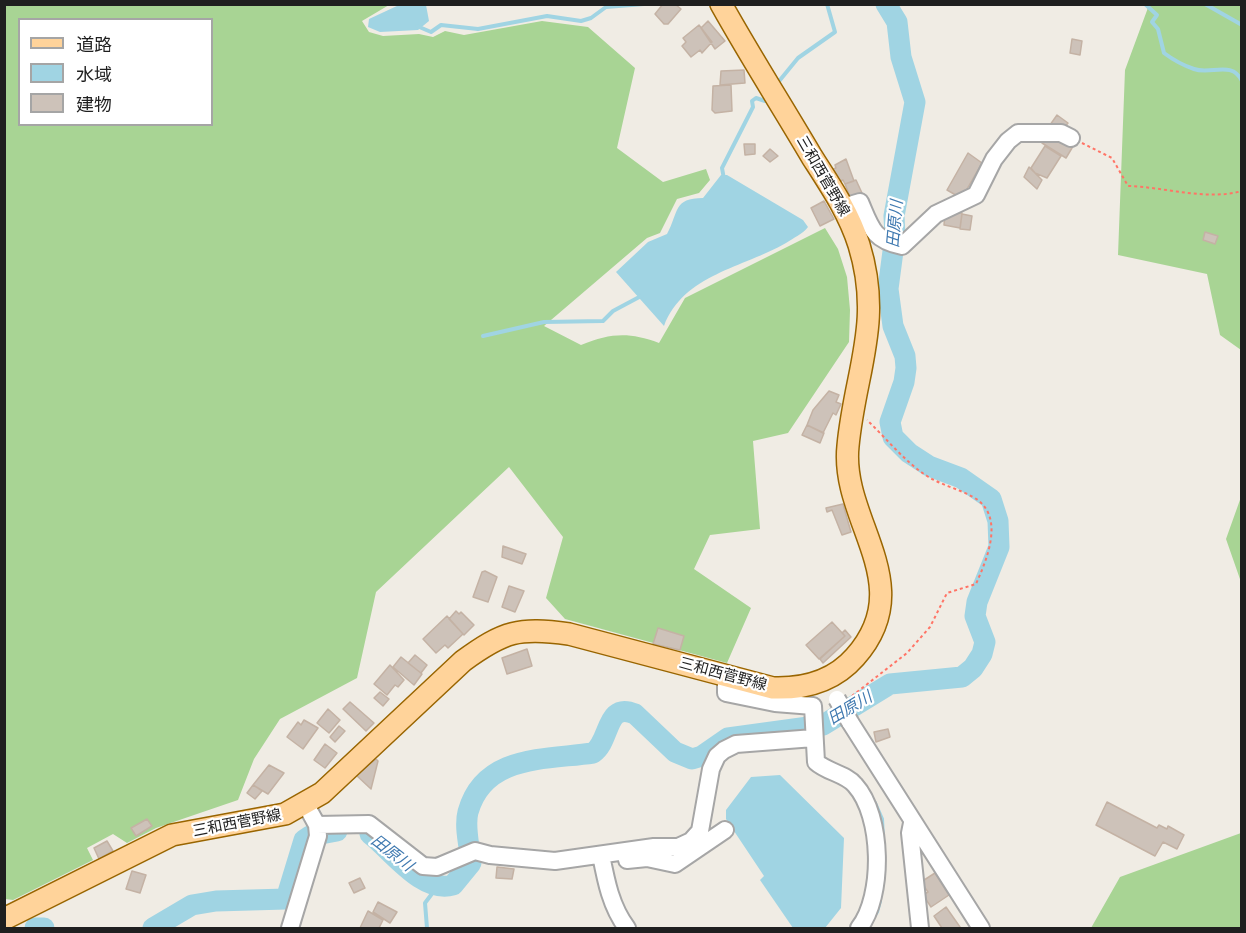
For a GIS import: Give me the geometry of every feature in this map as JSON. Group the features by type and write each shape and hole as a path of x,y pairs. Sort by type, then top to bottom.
{"main road":[{"name":"三和西菅野線","path":"4,920 172,835 285,814 305,803 322,793 463,661 489,642 509,634 535,629 569,634 760,686 786,688 812,684 839,672 863,649 872,633 881,603 880,579 848,475 848,447 869,334 868,285 859,245 843,207 721,4"}],"street":[{"path":"843,207 860,202 873,233 895,245 936,214 976,195 994,159 1018,133 1061,133 1071,138"},
{"path":"726,677 726,693 766,702 813,706 816,762 824,769 854,782 874,820 876,837 874,896 865,921 859,928"},
{"path":"825,679 843,699 850,722 912,823 981,928"},
{"path":"602,859 654,847 678,847 691,841 700,831 704,817 711,769 717,756 724,750 736,744 813,732"},
{"path":"290,928 318,830 305,803"},
{"path":"912,823 910,833 920,928"},
{"path":"318,830 369,824 423,867 437,867 470,852 555,861 639,858 675,864 725,830"},
{"path":"602,859 610,895 619,918 627,928"}],"path":[{"path":"1071,138 1112,158 1128,186 1156,187 1211,195 1242,192"},
{"path":"843,699 907,653 930,627 947,593 976,584 992,541 991,524 984,505 975,498 929,478 860,414 854,413"}],"green space":[{"path":"4,5 389,5 362,21 369,32 383,36 419,34 433,37 445,31 464,35 542,21 588,27 635,68 617,148 663,182 706,169 710,180 699,193 677,199 660,233 647,238 544,326 581,345 620,335 659,343 685,298 825,228 838,249 847,277 850,310 849,342 788,433 753,441 760,529 710,535 694,569 751,608 727,663 565,619 546,598 563,537 509,467 376,592 357,678 280,719 254,759 238,800 156,828 127,843 113,834 87,848 93,860 13,900 5,899"},
{"path":"1149,5 1241,5 1241,350 1220,335 1207,274 1118,255 1125,70"},
{"path":"1242,497 1241,582 1226,539"},
{"path":"1241,833 1241,928 1091,928 1120,877"}],"water":[{"path":"399,5 426,5 429,21 418,30 380,32 368,27 369,19"},
{"path":"721,175 727,175 803,220 808,227 801,234 769,252 700,283 673,309 664,326 616,272 648,242 667,234 678,208 686,201 703,198"},
{"path":"780,775 844,838 841,908 825,928 793,928 760,880 764,876 726,819 726,810 751,777"}],"building":[{"path":"663,4 675,4 681,9 668,24 664,24 655,14"},
{"path":"708,21 725,41 715,49 701,28"},
{"path":"699,25 712,42 702,53 700,50 691,57 682,46 686,42 683,38"},
{"path":"1072,39 1082,41 1080,55 1070,53"},
{"path":"744,70 745,83 720,85 721,71"},
{"path":"731,85 732,111 715,113 712,110 713,86"},
{"path":"1057,115 1068,123 1060,133 1050,125"},
{"path":"1046,136 1052,136 1072,148 1066,158 1042,143"},
{"path":"744,144 755,144 755,154 745,155"},
{"path":"1045,146 1061,156 1047,178 1035,173 1031,168"},
{"path":"770,149 778,156 770,162 763,156"},
{"path":"968,153 982,163 967,189 971,191 961,198 947,190"},
{"path":"846,159 854,181 845,184 843,180 839,182 833,169 836,168 835,165"},
{"path":"1029,167 1042,180 1037,189 1024,177"},
{"path":"856,180 862,193 850,197 845,184"},
{"path":"824,201 834,219 820,226 811,208"},
{"path":"945,213 962,213 960,228 944,225"},
{"path":"962,214 972,216 970,230 960,229"},
{"path":"1205,232 1218,236 1215,244 1203,240"},
{"path":"829,391 839,395 836,402 841,404 836,415 833,413 823,433 807,425 813,410"},
{"path":"807,425 824,433 820,443 802,435"},
{"path":"843,504 851,532 842,535 832,510 827,512 826,508"},
{"path":"503,546 526,554 522,564 502,557"},
{"path":"485,571 497,577 488,602 473,597 482,572"},
{"path":"509,586 524,591 515,612 502,607"},
{"path":"456,611 459,614 461,612 474,625 464,635 449,619"},
{"path":"447,616 463,634 448,648 445,645 436,653 423,639"},
{"path":"832,622 845,636 819,659 806,645"},
{"path":"658,628 684,636 680,650 653,644"},
{"path":"845,630 851,637 823,663 820,659 845,636 842,633"},
{"path":"527,649 532,666 507,674 502,658"},
{"path":"415,655 427,665 421,673 408,663"},
{"path":"401,657 422,674 414,685 393,667"},
{"path":"390,665 404,680 398,687 395,685 387,695 374,684"},
{"path":"380,692 389,699 383,706 374,698"},
{"path":"350,702 374,723 366,731 343,709"},
{"path":"328,709 340,720 329,733 317,723"},
{"path":"304,720 318,728 303,749 287,737 298,722 301,725"},
{"path":"339,726 345,731 335,742 330,737"},
{"path":"888,729 890,737 876,742 874,732"},
{"path":"325,744 337,753 325,768 314,760"},
{"path":"376,759 378,761 371,789 356,775"},
{"path":"269,765 284,773 268,794 253,785"},
{"path":"253,785 262,791 255,799 247,793"},
{"path":"1107,802 1157,828 1159,825 1167,829 1168,826 1184,835 1177,849 1163,842 1155,856 1096,825"},
{"path":"147,819 152,826 136,836 131,828"},
{"path":"107,841 113,851 99,859 94,848"},
{"path":"497,867 514,869 512,879 496,878"},
{"path":"132,871 146,875 140,893 126,889"},
{"path":"935,873 949,895 931,907 923,895 928,892 921,882"},
{"path":"360,878 365,888 354,893 349,883"},
{"path":"378,902 397,912 390,923 373,912"},
{"path":"946,907 960,927 942,928 934,916"},
{"path":"368,911 383,920 379,928 360,928"}],"waterway":[{"path":"417,26 431,32 441,25 478,29 547,16 581,21 591,18 606,7 644,4"},
{"path":"780,80 798,58 835,32 827,4"},
{"name":"田原川","path":"370,834 419,877 441,886 453,885 471,863 467,831 468,812 476,793 488,779 519,763 593,753 603,740 613,717 618,713 625,711 635,714 675,752 692,759 702,756 728,738 823,725 890,684 962,677 973,668 982,654 985,642 975,616 977,602 999,547 998,521 991,499 961,478 929,466 909,453 893,437 890,422 904,382 906,368 905,356 893,326 888,289 895,236 894,216 915,102 901,57 897,22 886,4"},
{"path":"1145,4 1157,15 1152,22 1158,29 1164,53 1194,69 1233,71 1242,81"},
{"path":"1205,4 1242,25"},
{"path":"724,179 722,168 753,107 752,101 756,98 765,101"},
{"path":"483,336 544,322 603,321 613,311 643,295"},
{"path":"875,803 882,819 883,839"},
{"name":"田原川","path":"153,928 192,905 216,901 286,899 304,840 310,836 337,831"},
{"path":"427,928 425,903 437,887"},
{"path":"873,918 880,901"},
{"name":"田原川","path":"35,928 44,928"}]}
